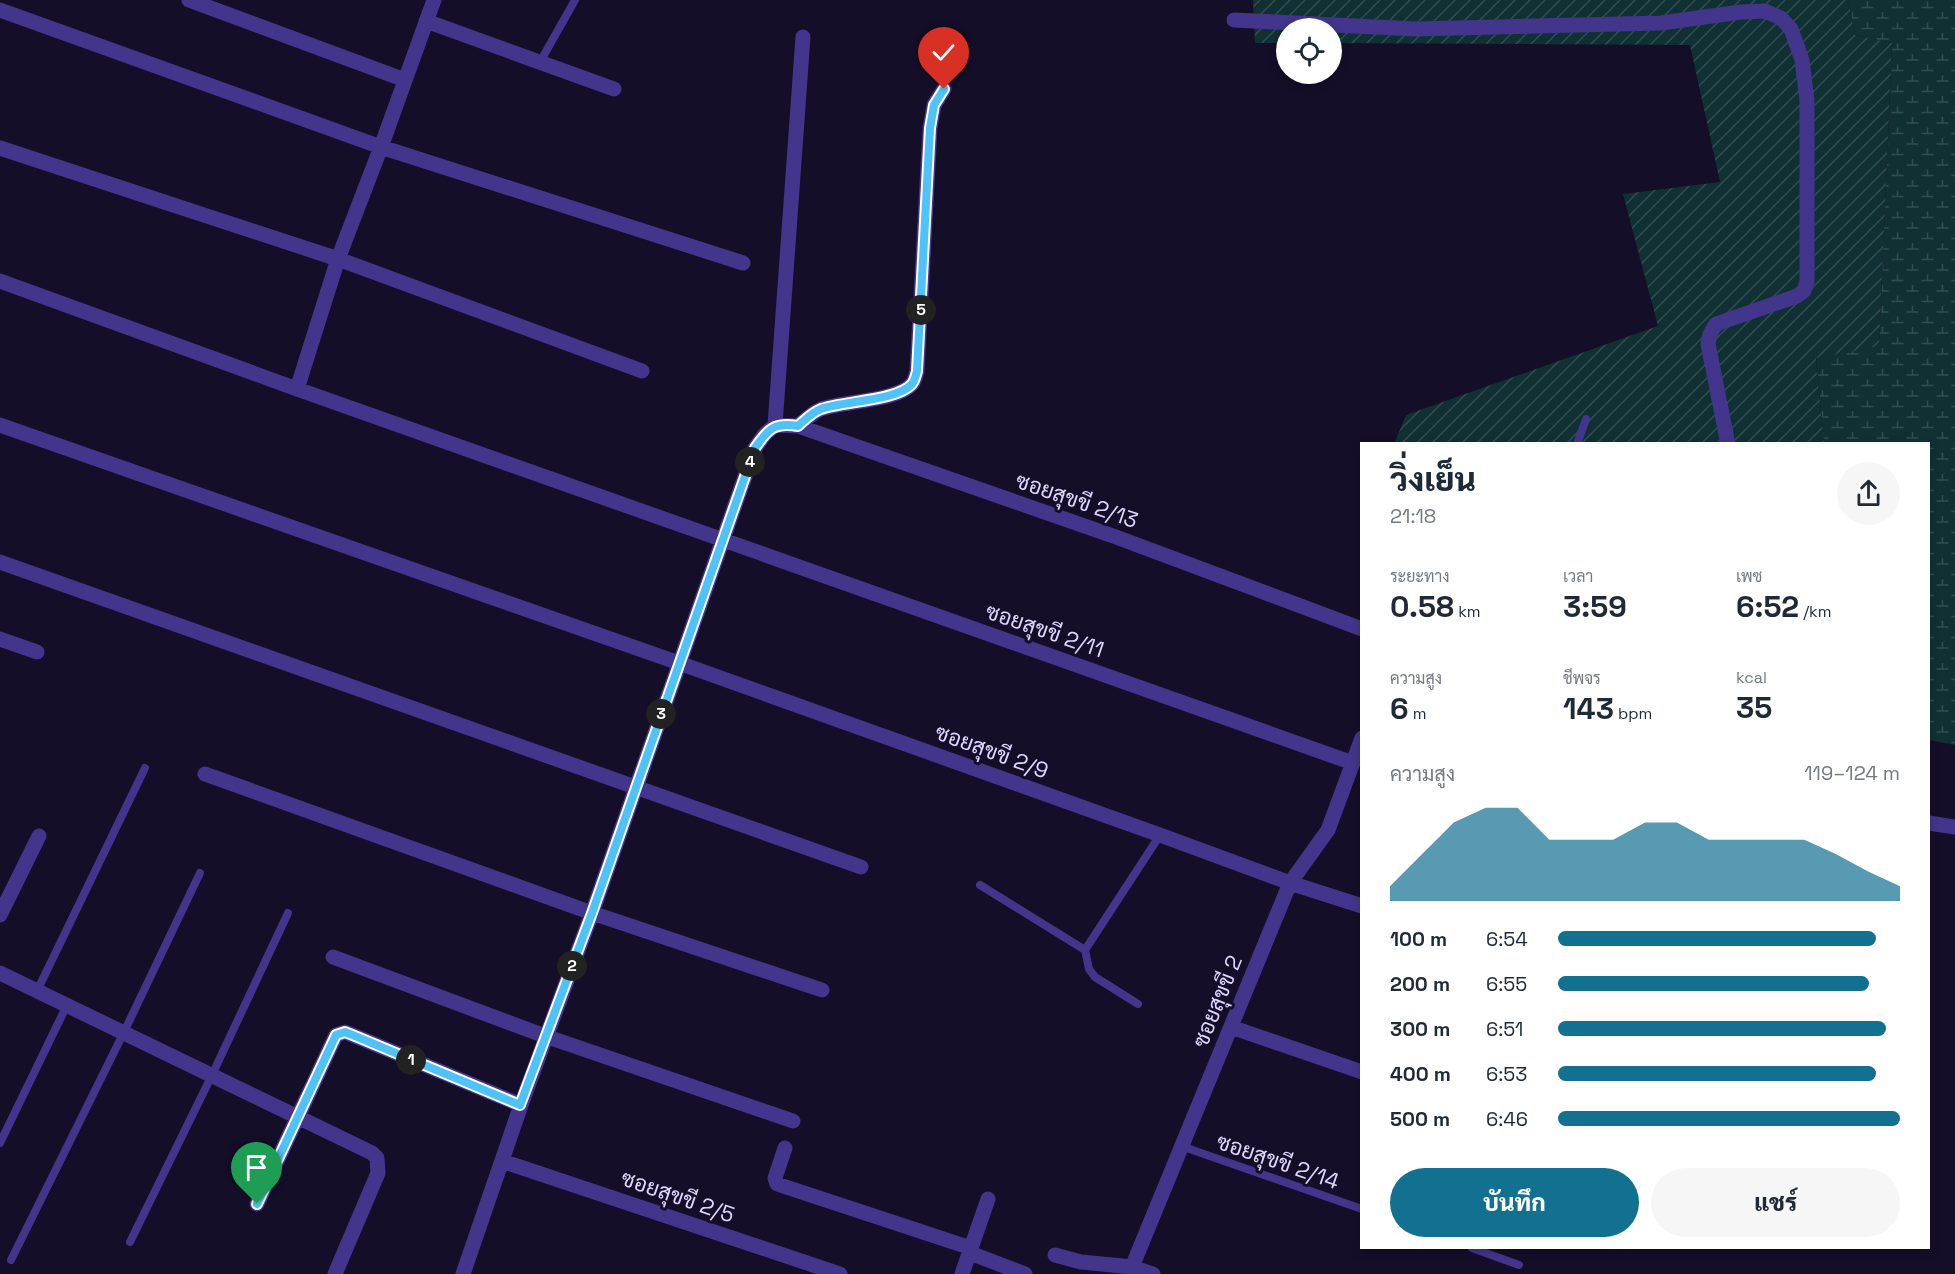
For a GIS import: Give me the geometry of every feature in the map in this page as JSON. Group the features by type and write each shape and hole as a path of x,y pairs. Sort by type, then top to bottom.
{"street":[{"path":"189,0 405,80"},
{"path":"297,389 338,259 434,0"},
{"path":"0,10 381,147 743,263"},
{"path":"1234,20 1416,29 1661,23 1765,11 1781,18 1791,29 1802,60 1807,101 1807,281 1804,291 1797,296 1716,324 1710,334 1708,344 1728,442"},
{"path":"426,21 614,89"},
{"path":"463,1274 520,1105 592,913 755,448 775,425 803,37"},
{"path":"798,426 813,412 823,408 885,396 904,390 913,382 917,371 930,128 934,105 944,89"},
{"path":"0,148 338,259 642,371"},
{"name":"ซอยสุขขี 2/11","path":"0,281 297,389 1353,763"},
{"name":"ซอยสุขขี 2/9","path":"0,425 679,663 1290,883 1360,905"},
{"name":"ซอยสุขขี 2/13","path":"775,425 798,426 1116,537 1360,628"},
{"path":"0,562 861,867"},
{"path":"0,639 37,652"},
{"name":"ซอยสุขขี 2","path":"1130,1270 1290,883 1328,830 1360,744"},
{"path":"205,774 592,913 822,990"},
{"path":"1930,823 1955,827"},
{"path":"0,915 39,836"},
{"path":"333,957 545,1036 793,1121"},
{"path":"0,973 372,1153 378,1164 378,1173 335,1274"},
{"path":"1231,1027 1360,1071"},
{"path":"257,1204 336,1035 345,1032 520,1105"},
{"path":"785,1148 775,1178 777,1184 970,1250 1025,1274"},
{"name":"ซอยสุขขี 2/5","path":"502,1161 840,1274"},
{"path":"962,1274 988,1199"},
{"path":"1055,1255 1081,1262 1153,1274"}],"lane":[{"path":"540,62 575,0"},
{"path":"1578,442 1586,419"},
{"path":"38,991 145,768"},
{"path":"1138,1004 1095,977 1089,969 1085,950 1160,835"},
{"path":"11,1260 200,873"},
{"path":"980,885 1085,950"},
{"path":"130,1242 288,913"},
{"path":"0,1143 67,1005"},
{"name":"ซอยสุขขี 2/14","path":"1182,1146 1360,1208"},
{"path":"1475,1249 1519,1264"}],"green space":[{"path":"1253,0 1848,0 1855,35 1892,43 1879,346 1816,358 1824,442 1395,442 1406,415 1658,326 1623,194 1720,182 1690,45 1342,43 1342,18 1276,18 1276,43 1255,43"},
{"path":"1848,0 1955,0 1955,745 1930,740 1930,442 1824,442 1816,357 1879,346 1892,43 1855,35"}],"route":[{"path":"257,1204 336,1035 345,1032 520,1105 592,913 755,448 775,425 798,426 813,412 823,408 885,396 904,390 913,382 917,371 921,312 930,128 934,105 944,89"}]}
